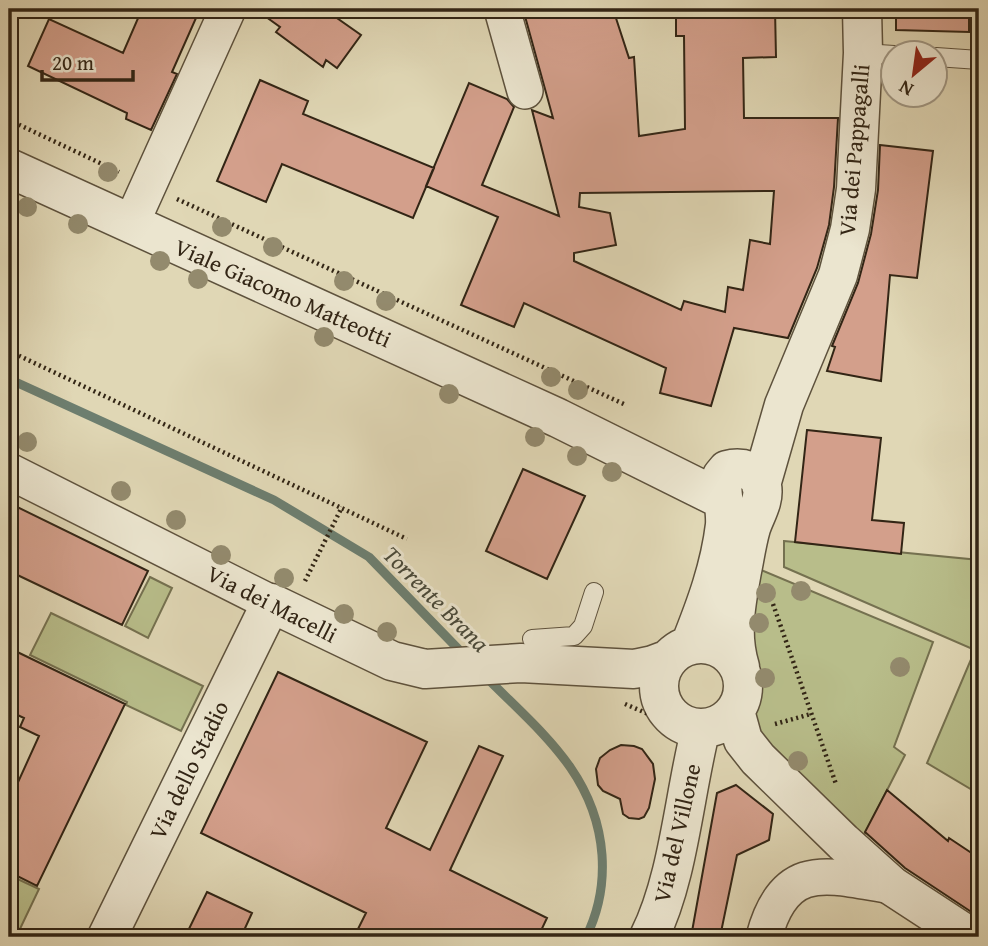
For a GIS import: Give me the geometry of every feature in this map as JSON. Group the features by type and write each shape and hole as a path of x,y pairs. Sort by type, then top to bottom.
{"street":[{"path":"131,224 228,9"},
{"path":"502,9 525,91"},
{"name":"Via dei Pappagalli","path":"738,485 752,455 784,405 838,275 846,248 878,54 862,9"},
{"name":"Viale Giacomo Matteotti","path":"9,168 558,418 738,485"},
{"name":"Via dei Macelli","path":"9,471 392,661 425,669 535,656 634,669 653,665 680,652"},
{"path":"738,485 761,502 752,524 736,595 734,632 744,685 741,700 724,722 687,731 692,727 678,721 664,707 659,684 661,673 680,652 712,588 725,522 738,485"},
{"name":"Via dello Stadio","path":"107,937 271,603"},
{"path":"680,652 706,643 730,654 740,667"},
{"path":"735,711 743,740 758,759 843,842 892,886 970,937"},
{"name":"Via del Villone","path":"649,937 670,877 691,769 687,731"},
{"path":"764,937 782,897 803,879 829,876 892,886"}],"lane":[{"path":"950,58 979,60"},
{"path":"535,656 574,636 583,626 594,592"}],"path":[{"path":"9,120 626,405"},
{"path":"9,351 407,539"},
{"path":"316,559 342,507"},
{"path":"772,601 837,787"},
{"path":"615,700 687,731"},
{"path":"772,725 811,714"}],"green space":[{"path":"784,541 979,560 979,794 927,763 975,650 784,567"},
{"path":"754,567 933,642 894,747 905,755 860,843 771,749 759,729 733,669"},
{"path":"150,577 172,588 148,638 125,626"},
{"path":"51,613 203,686 181,731 30,655"},
{"path":"9,875 39,889 18,933 9,928"}],"building":[{"path":"142,9 200,9 172,72 177,74 151,130 126,119 127,113 28,66 49,19 123,53"},
{"path":"255,9 324,9 361,35 337,68 326,60 323,67 276,32 280,27"},
{"path":"523,9 613,9 629,58 634,57 639,136 685,129 684,36 676,36 676,9 775,9 776,57 743,58 744,118 838,118 829,225 817,268 788,338 734,328 711,406 660,393 666,368 524,303 514,327 461,305 498,217 426,186 469,83 507,99 514,107 482,185 559,216 532,110 553,118","holes":["774,191 770,244 750,240 743,290 728,287 725,312 684,301 681,310 574,261 574,253 616,245 610,213 579,207 580,193"]},
{"path":"896,9 969,9 969,32 896,30"},
{"path":"260,80 308,101 303,114 434,168 413,218 282,164 266,202 217,181"},
{"path":"880,145 933,151 917,278 890,275 881,381 827,371 835,347 832,346 858,283 871,234 878,190"},
{"path":"807,430 881,438 872,520 904,523 901,554 795,542"},
{"path":"523,469 585,496 547,579 486,551"},
{"path":"9,503 148,571 122,625 9,571"},
{"path":"9,648 125,704 37,886 9,872 9,802 39,736 20,727 24,718 9,711"},
{"path":"278,672 427,742 386,828 430,850 479,746 503,756 450,870 547,918 538,937 354,937 366,913 201,833"},
{"path":"621,745 642,749 653,764 655,779 649,808 644,817 639,819 623,814 620,799 603,791 598,785 596,769 600,758"},
{"path":"736,785 773,814 769,840 737,855 720,937 691,937 717,793"},
{"path":"887,790 948,841 949,838 979,858 979,917 905,868 865,832"},
{"path":"207,892 252,913 241,937 185,937"}],"waterway":[{"name":"Torrente Brana","path":"9,379 274,500 369,557 465,656"},
{"name":"Torrente Brana","path":"485,676 561,755 589,800 597,826 602,866 597,908 586,937"}]}
